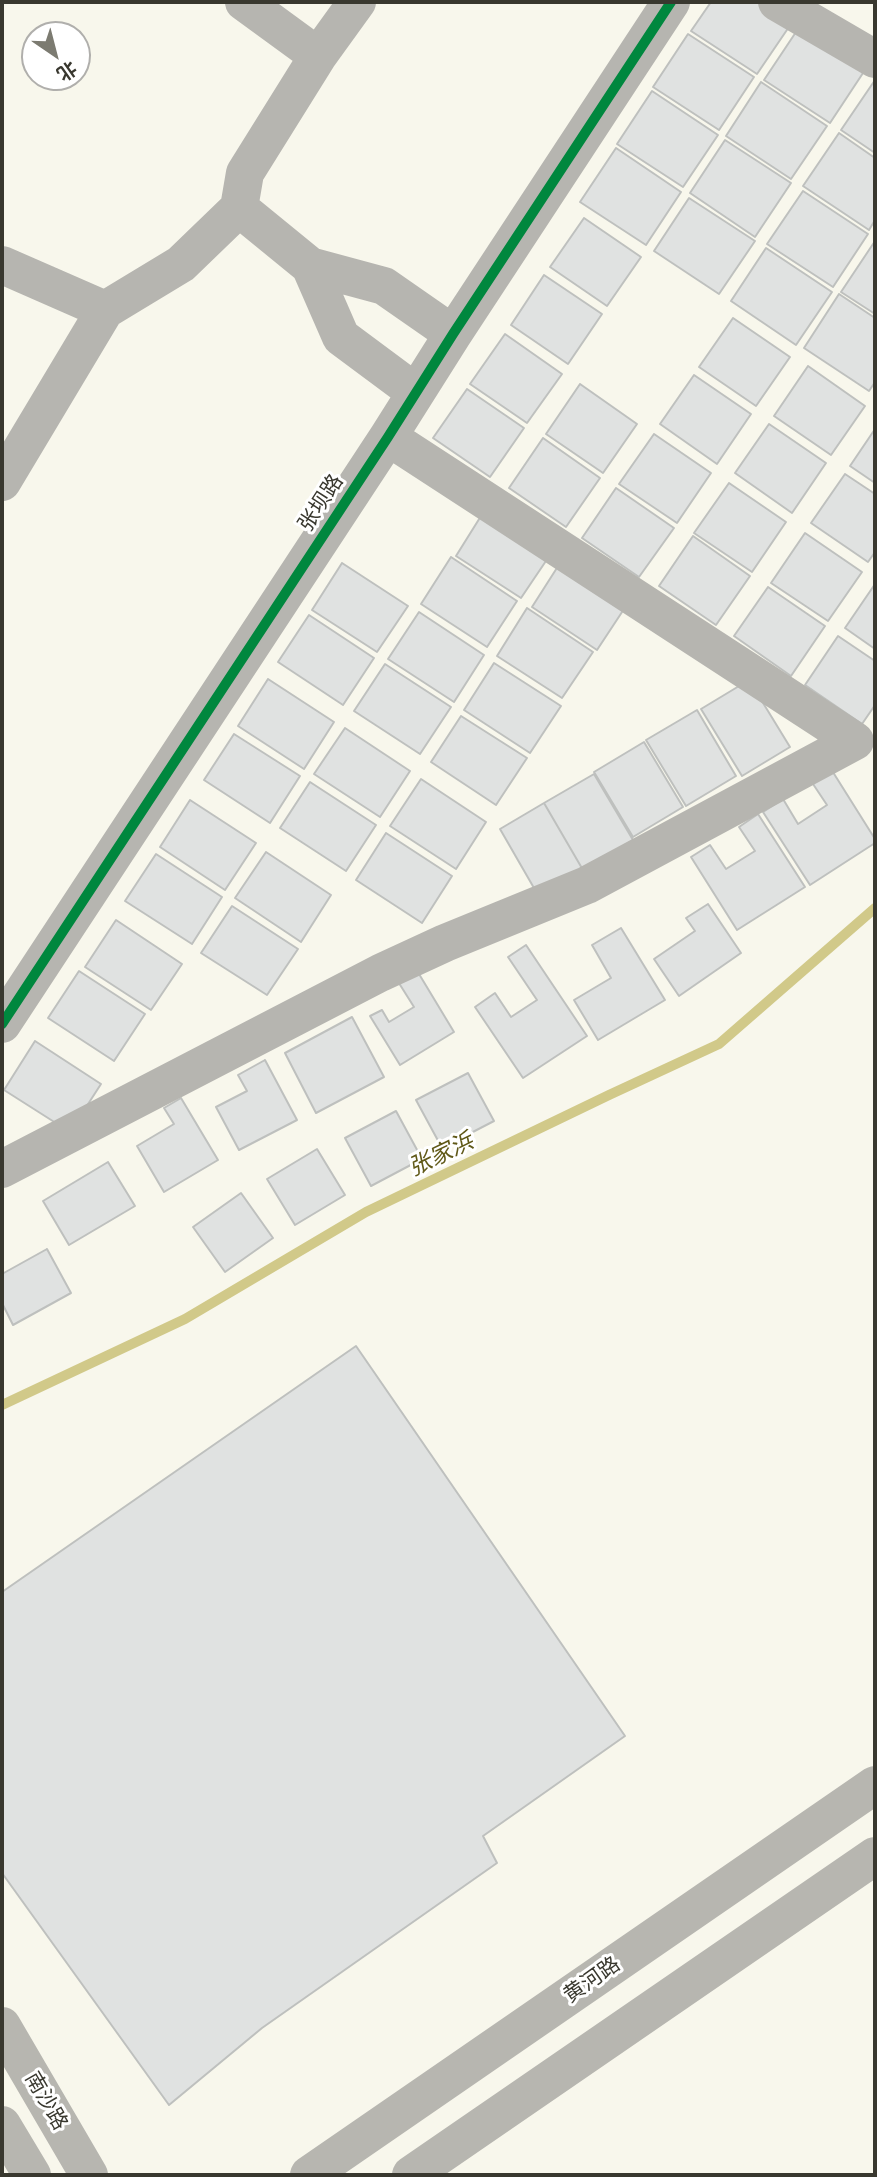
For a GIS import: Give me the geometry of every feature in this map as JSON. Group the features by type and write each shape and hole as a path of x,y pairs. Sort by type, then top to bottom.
{"main road":[{"name":"黄河路","path":"309,2175 875,1785"},
{"path":"411,2175 875,1856"},
{"name":"南沙路","path":"2,2026 89,2175"},
{"path":"2,2125 32,2175"}],"street":[{"path":"244,2 318,56"},
{"path":"2,482 106,310 181,264 239,208 245,173 318,56 356,2"},
{"name":"张坝路","path":"2,1024 671,2"},
{"path":"778,2 875,59"},
{"path":"239,208 310,266 383,286 453,334"},
{"path":"2,265 106,310"},
{"path":"310,266 341,337 415,392"},
{"path":"2,1169 380,973 445,943 587,885 855,741 388,437"}],"building":[{"path":"711,2 763,2 793,21 757,74 691,31"},
{"path":"800,26 865,70 830,123 764,80"},
{"path":"688,34 754,77 719,130 653,87"},
{"path":"875,80 875,153 841,130"},
{"path":"761,82 827,126 791,179 726,136"},
{"path":"652,91 718,135 683,187 617,144"},
{"path":"839,133 875,158 875,220 869,230 803,186"},
{"path":"725,140 791,183 755,237 690,193"},
{"path":"616,148 681,192 646,245 580,202"},
{"path":"803,191 868,234 833,287 767,244"},
{"path":"689,198 755,241 719,294 654,251"},
{"path":"584,218 641,257 607,306 550,267"},
{"path":"875,241 875,314 841,292"},
{"path":"766,248 832,292 796,345 731,301"},
{"path":"544,275 602,314 568,364 511,325"},
{"path":"839,294 875,318 875,382 869,391 804,348"},
{"path":"733,318 790,357 756,406 699,367"},
{"path":"505,334 562,374 527,423 470,384"},
{"path":"808,366 865,406 831,455 774,416"},
{"path":"694,375 751,414 717,464 660,424"},
{"path":"580,384 637,424 603,473 546,434"},
{"path":"467,389 524,428 490,477 433,438"},
{"path":"769,424 826,463 792,513 735,473"},
{"path":"875,429 875,483 850,466"},
{"path":"654,434 711,473 677,523 619,484"},
{"path":"543,438 600,478 566,527 509,488"},
{"path":"845,474 875,494 875,552 868,562 811,523"},
{"path":"729,483 786,522 752,572 694,533"},
{"path":"616,488 674,528 639,577 582,538"},
{"path":"486,508 552,552 521,598 456,556"},
{"path":"805,533 862,572 828,621 771,583"},
{"path":"693,536 750,576 716,625 659,586"},
{"path":"451,557 517,601 487,647 421,604"},
{"path":"562,560 628,603 597,650 532,607"},
{"path":"342,563 408,606 377,652 312,610"},
{"path":"875,584 875,649 845,628"},
{"path":"768,587 825,626 791,676 734,636"},
{"path":"527,608 593,652 562,698 497,656"},
{"path":"419,612 484,655 454,702 388,659"},
{"path":"309,615 374,658 343,705 278,662"},
{"path":"838,636 875,661 875,705 862,724 805,685"},
{"path":"494,663 561,706 530,753 464,710"},
{"path":"385,664 451,707 420,754 354,711"},
{"path":"268,679 334,722 304,769 238,726"},
{"path":"749,680 790,747 742,776 701,709"},
{"path":"697,710 736,776 686,806 646,740"},
{"path":"461,716 527,758 496,805 431,762"},
{"path":"345,728 410,771 380,817 314,774"},
{"path":"234,734 300,776 270,823 204,780"},
{"path":"644,742 683,807 633,837 594,772"},
{"path":"831,769 875,843 810,885 763,812 783,799 798,824 827,805 811,781"},
{"path":"594,774 633,840 583,870 544,803"},
{"path":"421,779 486,822 456,869 390,826"},
{"path":"310,782 376,825 346,871 280,828"},
{"path":"190,800 256,843 225,890 160,847"},
{"path":"544,803 583,870 538,895 500,829"},
{"path":"758,814 805,887 737,930 691,857 710,845 726,869 755,851 739,827"},
{"path":"386,833 452,876 422,923 356,880"},
{"path":"266,852 331,895 301,942 235,898"},
{"path":"156,854 222,897 192,944 125,901"},
{"path":"708,904 741,953 679,996 654,959 695,931 686,918"},
{"path":"232,906 298,949 267,995 201,953"},
{"path":"116,920 182,964 151,1010 85,967"},
{"path":"621,928 665,1000 598,1040 574,1000 611,978 592,945"},
{"path":"526,945 587,1036 523,1078 475,1007 495,993 511,1017 537,1000 508,957"},
{"path":"416,969 454,1032 400,1065 370,1016 382,1010 389,1022 414,1007 397,980"},
{"path":"79,971 145,1014 114,1061 48,1018"},
{"path":"352,1017 384,1077 316,1113 285,1053"},
{"path":"35,1041 101,1084 70,1132 4,1090"},
{"path":"265,1060 297,1120 239,1150 216,1107 247,1091 238,1075"},
{"path":"468,1073 494,1121 442,1148 416,1100"},
{"path":"181,1098 218,1160 164,1192 137,1146 174,1124 164,1108"},
{"path":"396,1111 422,1159 371,1186 345,1138"},
{"path":"317,1149 345,1195 295,1225 267,1179"},
{"path":"108,1162 135,1206 69,1245 43,1201"},
{"path":"241,1193 273,1238 225,1272 193,1227"},
{"path":"47,1249 71,1293 13,1325 2,1303 2,1274"},
{"path":"356,1346 625,1736 483,1836 497,1863 262,2028 169,2105 2,1873 2,1592"}],"waterway":[{"name":"张家浜","path":"2,1405 185,1319 366,1212 719,1044 875,908"}],"cycle path":[{"path":"2,1024 671,2"}]}
